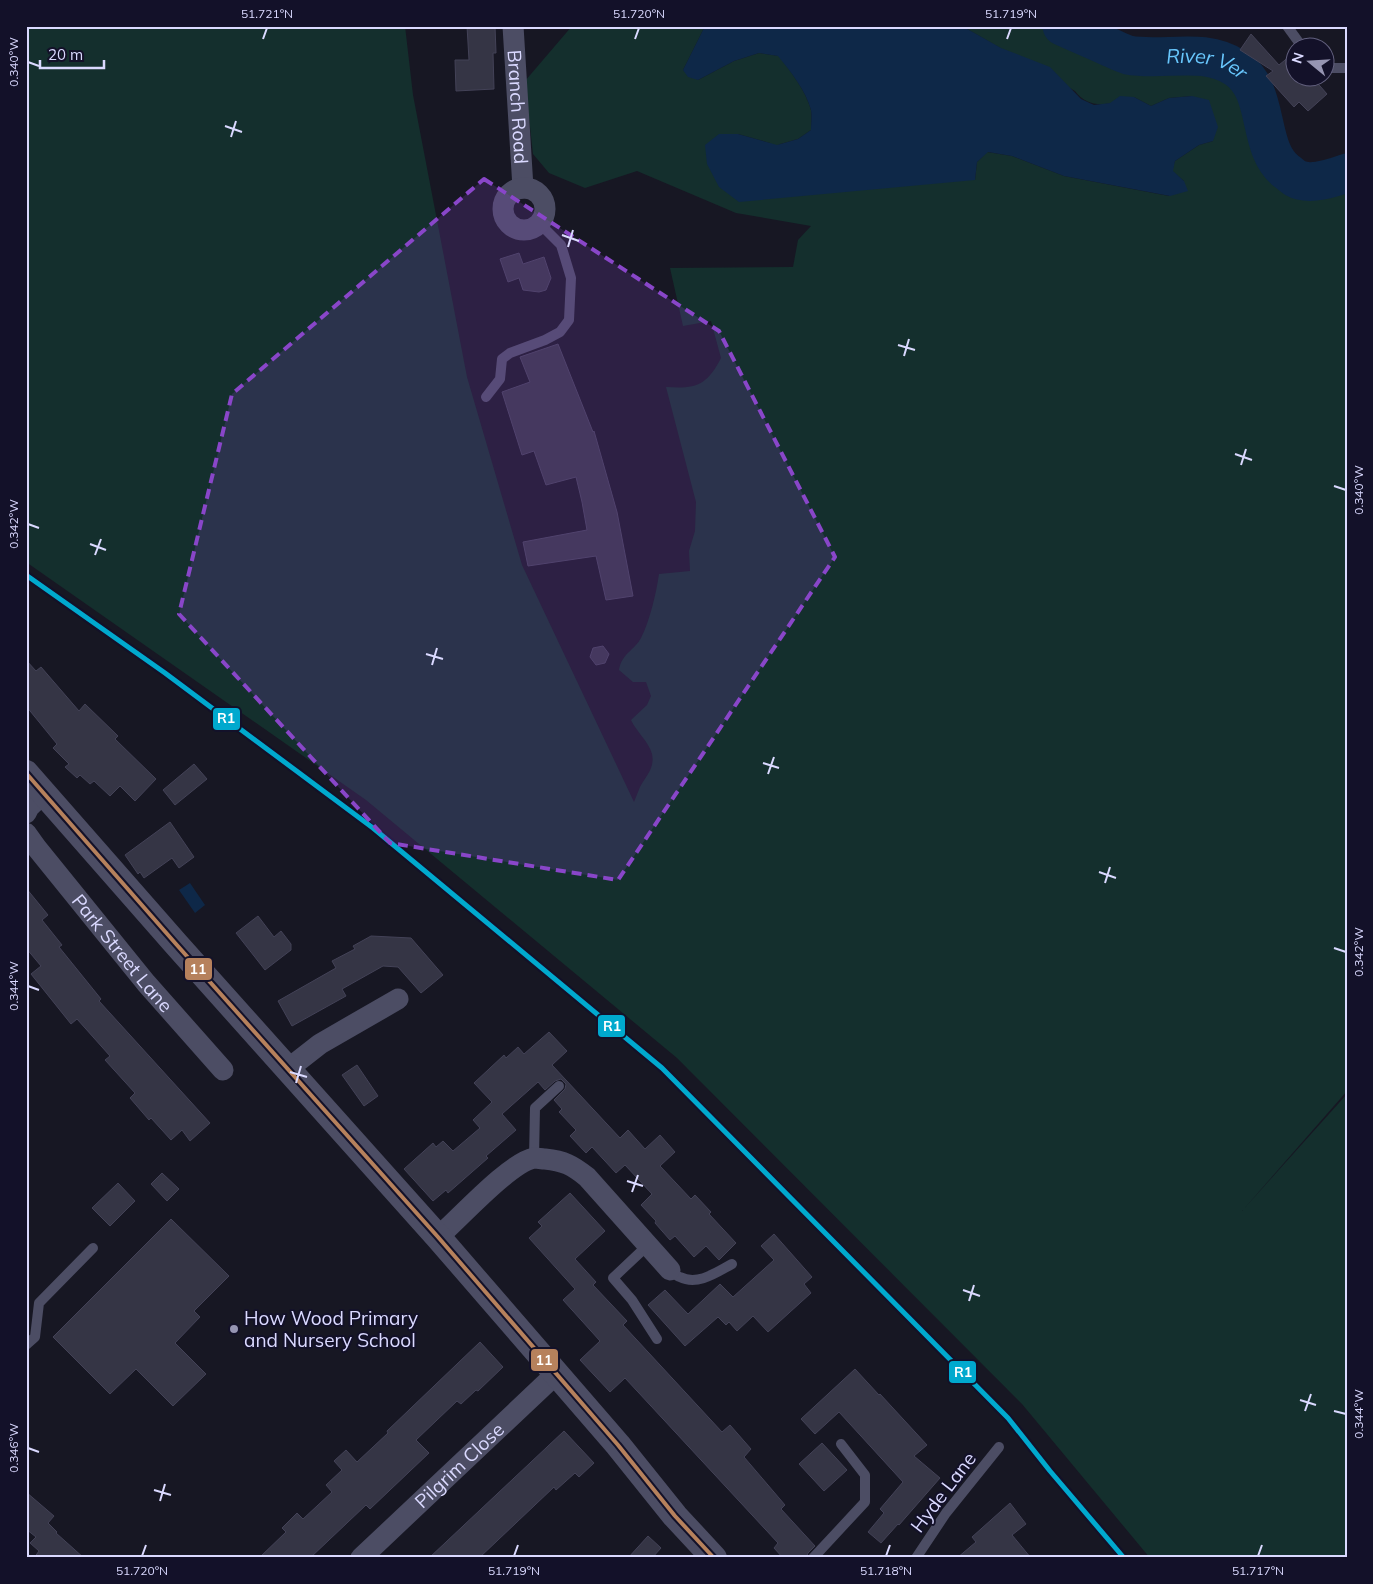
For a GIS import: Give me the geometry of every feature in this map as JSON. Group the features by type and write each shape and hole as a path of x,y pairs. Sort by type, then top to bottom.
{"street":[{"name":"Branch Road","path":"513,26 523,188"},
{"name":"Branch Road","path":"523,188 531,189 538,193 546,208 540,224 534,229 525,231 517,230 510,226 502,211 508,195 514,190 523,188"},
{"path":"26,773 182,951 438,1237 618,1445 675,1516 714,1558"},
{"path":"26,812 44,793"},
{"name":"Park Street Lane","path":"26,833 36,848 146,983 223,1070"},
{"path":"288,1069 320,1044 398,1000"},
{"path":"438,1237 508,1172 522,1163 534,1158 561,1161 573,1166 587,1177 670,1270"},
{"name":"Pilgrim Close","path":"361,1558 556,1373"}],"lane":[{"path":"1287,26 1296,38"},
{"path":"486,398 500,378 502,358 560,332 569,320 571,278 561,245 540,224"},
{"path":"534,1158 535,1108 559,1086"},
{"path":"648,1245 612,1278 632,1300 657,1339"},
{"path":"26,1345 35,1337 39,1303 93,1248"},
{"path":"670,1270 680,1277 690,1280 702,1279 732,1264"},
{"path":"813,1558 865,1502 865,1475 840,1444"},
{"name":"Hyde Lane","path":"916,1558 946,1513 998,1447"}],"highlighted area":[{"path":"484,179 719,331 835,557 618,880 390,843 179,614 232,394"}],"green space":[{"path":"26,26 405,26 413,95 467,377 522,565 634,802 651,768 653,759 648,745 631,720 647,705 651,696 646,682 633,682 619,670 625,656 638,642 644,631 652,607 659,574 690,571 689,551 695,531 696,502 666,387 685,387 699,384 711,375 721,358 711,321 683,326 670,268 793,267 798,240 811,226 736,213 637,171 585,188 549,173 533,154 525,81 572,26 705,26 683,70 698,80 734,61 759,53 779,56 806,96 811,110 811,130 798,139 778,145 975,180 977,162 987,152 1012,156 1064,176 1169,196 1184,181 1172,171 1175,161 1199,145 1213,141 1192,96 1169,98 1151,106 1134,97 1102,104 1088,102 1075,91 962,26 1049,26 1093,47 1138,62 1223,68 1240,77 1256,106 1259,145 1267,170 1279,183 1292,192 1315,195 1347,183 1347,1091 1242,1211 1347,1094 1347,1558 1150,1558 1022,1404 677,1058 366,800 26,562","holes":["719,134 738,134 771,143"]}],"water":[{"path":"705,26 962,26 1001,48 1050,67 1081,99 1094,105 1110,103 1120,96 1134,97 1151,106 1169,98 1192,96 1209,100 1218,127 1213,141 1199,145 1175,161 1173,171 1184,181 1188,191 1170,196 1064,176 1012,156 988,152 977,162 975,180 739,202 719,187 707,164 705,145 719,134 738,134 777,145 798,139 811,130 811,110 802,89 778,56 759,53 734,61 698,80 688,77 683,70"},
{"path":"190,883 205,905 195,913 179,890"}],"building":[{"path":"467,26 495,26 496,53 493,53 494,89 456,91 455,60 469,60"},
{"path":"1251,34 1279,65 1286,59 1286,88 1322,88 1327,94 1308,111 1299,102 1294,107 1266,76 1273,71 1240,50"},
{"path":"519,253 523,264 544,257 551,278 546,290 539,292 523,290 519,278 508,282 500,259"},
{"path":"558,344 594,431 617,512 633,596 606,600 596,556 528,566 523,542 587,530 576,477 546,485 534,451 522,455 502,392 530,382 520,357"},
{"path":"603,646 609,654 605,663 596,665 590,657 593,648"},
{"path":"26,660 36,671 41,667 79,711 85,704 118,736 115,739 156,779 135,801 120,786 110,796 94,781 90,784 80,775 77,778 65,767 69,764 53,748 57,744 26,706"},
{"path":"194,764 207,779 175,805 163,790"},
{"path":"170,822 194,857 179,868 172,858 144,878 140,872 138,874 125,855"},
{"path":"26,888 48,915 42,920 62,945 59,947 101,999 99,1001 210,1123 190,1141 182,1130 171,1140 151,1118 149,1120 130,1098 135,1093 105,1060 110,1056 77,1019 71,1024 31,974 41,966 26,948"},
{"path":"258,916 274,937 281,931 291,944 291,950 265,970 236,933"},
{"path":"371,936 411,938 443,975 421,993 398,967 383,966 342,989 346,996 292,1026 278,1001 336,968 332,961 355,949 353,946"},
{"path":"549,1032 567,1051 552,1065 620,1138 628,1130 645,1149 660,1135 675,1152 660,1166 691,1199 695,1195 711,1212 709,1214 736,1243 719,1260 706,1246 694,1257 675,1236 670,1240 641,1205 652,1194 625,1165 616,1173 592,1147 586,1153 570,1136 576,1130 559,1112 562,1109 554,1100 565,1089 566,1084 561,1079 555,1081 545,1090 538,1082 502,1114 516,1130 486,1156 488,1158 448,1193 446,1190 433,1201 404,1169 433,1143 436,1147 443,1141 453,1151 480,1128 473,1120 492,1102 474,1083 504,1055 506,1058 518,1047 524,1054"},
{"path":"357,1065 378,1096 364,1106 342,1075"},
{"path":"162,1173 179,1189 167,1201 151,1184"},
{"path":"118,1183 135,1201 110,1226 92,1208"},
{"path":"570,1193 605,1231 575,1259 596,1282 593,1285 627,1321 623,1325 722,1432 730,1425 751,1449 744,1457 785,1505 781,1509 815,1546 806,1558 783,1558 774,1548 778,1543 625,1378 610,1392 580,1360 600,1341 563,1300 575,1289 529,1238 542,1226 538,1222"},
{"path":"171,1219 229,1276 194,1311 200,1317 175,1343 206,1374 173,1406 136,1369 110,1394 53,1337"},
{"path":"774,1234 812,1277 804,1284 811,1293 768,1332 753,1316 737,1331 729,1322 726,1325 718,1317 685,1346 648,1305 665,1290 688,1314 720,1284 733,1297 774,1260 761,1246"},
{"path":"480,1342 503,1367 461,1404 457,1401 416,1440 429,1453 370,1509 366,1505 310,1558 259,1558 286,1532 282,1528 297,1513 303,1519 332,1492 326,1485 342,1470 334,1461 346,1450 357,1462"},
{"path":"855,1369 927,1445 914,1456 940,1478 881,1543 868,1532 884,1513 880,1509 903,1482 839,1412 815,1434 801,1419"},
{"path":"564,1431 594,1463 579,1477 575,1473 556,1490 554,1487 479,1558 429,1558"},
{"path":"822,1443 847,1470 824,1491 799,1464"},
{"path":"26,1492 54,1516 48,1523 56,1533 84,1558 34,1558 39,1551 30,1543 36,1537 26,1529"},
{"path":"1010,1503 1026,1524 1012,1535 1031,1558 957,1558 976,1542 972,1537"},
{"path":"648,1536 661,1548 652,1558 628,1558"}],"waterway":[{"name":"River Ver","path":"1062,26 1128,55 1142,57 1197,56 1223,61 1236,68 1247,78 1254,90 1270,148 1277,161 1286,171 1295,178 1307,181 1321,180 1347,173"}],"transit line":[{"name":"R1","path":"26,575 165,673 373,828 662,1068 1008,1418 1124,1558"},
{"name":"11","path":"26,773 438,1237 618,1445 675,1516 714,1558"}],"place":[{"name":"How Wood Primary and Nursery School","path":"234,1329"}]}
